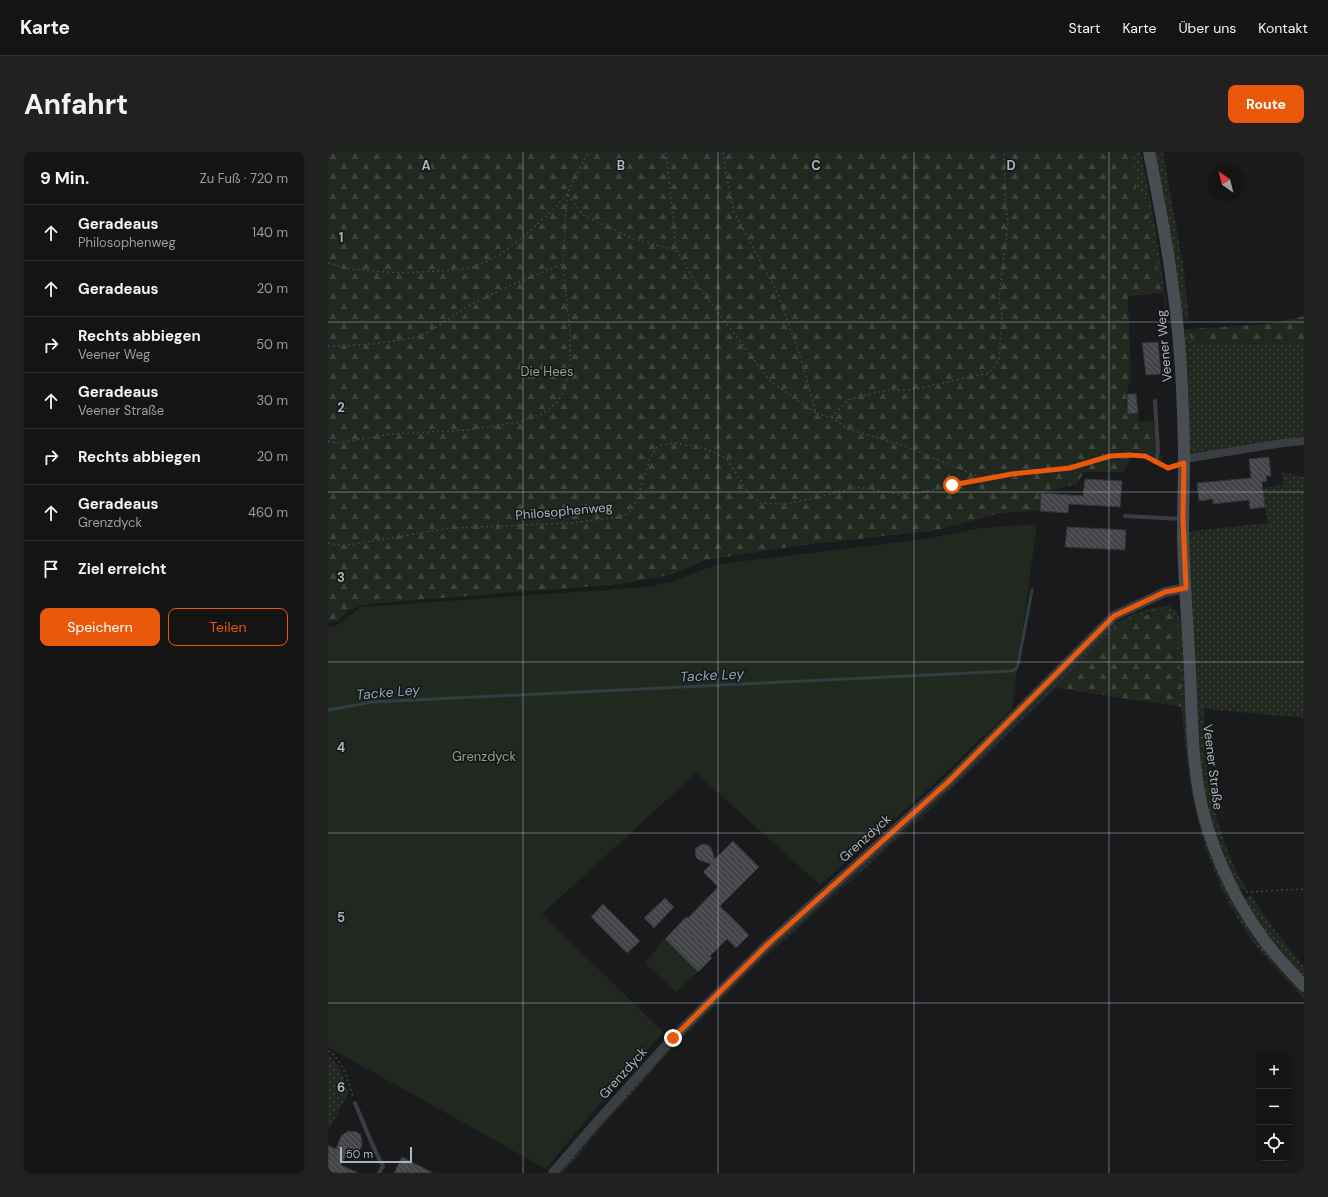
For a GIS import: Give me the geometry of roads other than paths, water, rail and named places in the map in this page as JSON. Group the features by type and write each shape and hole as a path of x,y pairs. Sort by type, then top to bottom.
{"main road":[{"name":"Veener Weg","path":"1149,152 1158,196 1176,310 1182,386 1185,461 1183,519 1184,543"},
{"name":"Veener Straße","path":"1184,543 1194,741 1200,796 1205,818 1213,844 1236,895 1264,940 1304,986"}],"street":[{"path":"1185,461 1283,443 1304,442"},
{"name":"Grenzdyck","path":"553,1173 589,1130 673,1038 768,944 948,782 1114,616 1165,592 1186,588"}],"lane":[{"path":"1155,401 1158,450 1156,462 1168,468 1185,461"},
{"path":"1125,516 1183,519"},
{"path":"355,1103 383,1166 380,1173"}],"waterway":[{"name":"Tacke Ley","path":"328,710 372,702 1011,671 1016,669 1018,665 1032,590"}],"park label":[{"name":"Die Hees","path":"547,371"}]}
